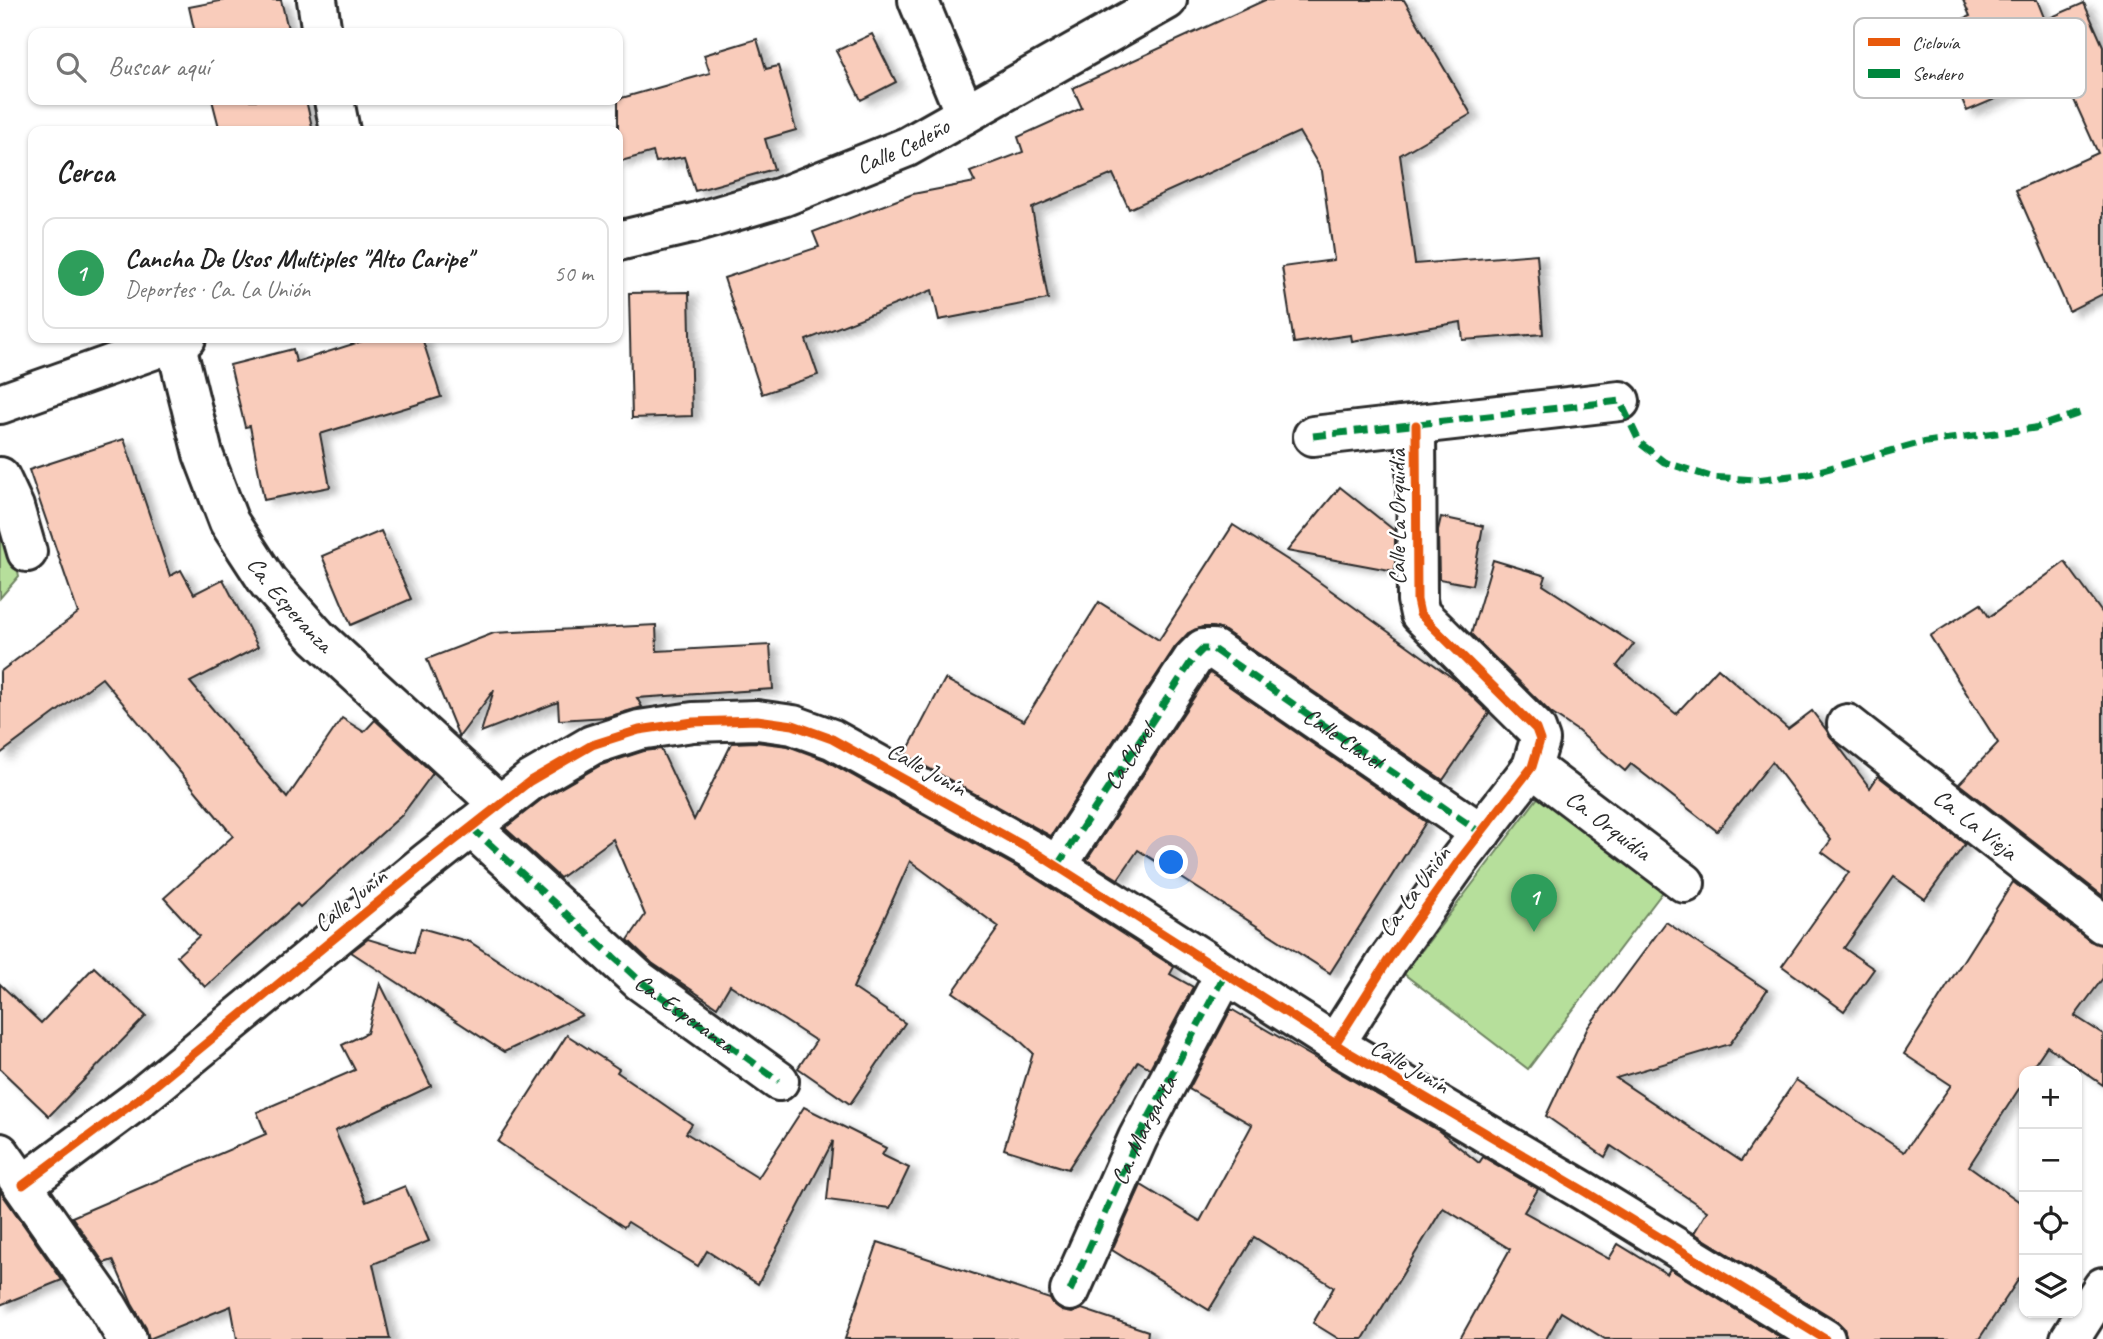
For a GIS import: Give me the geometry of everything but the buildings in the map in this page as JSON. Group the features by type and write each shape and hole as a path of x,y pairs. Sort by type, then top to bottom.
{"street":[{"path":"317,0 321,28"},
{"path":"918,0 965,114"},
{"name":"Calle Cedeño","path":"623,240 694,223 782,197 907,147 1167,0"},
{"path":"335,105 339,126"},
{"path":"0,404 170,343"},
{"name":"Ca. Esperanza","path":"182,343 203,454 229,522 268,582 640,981 779,1082"},
{"name":"Calle La Orquídia","path":"1313,436 1620,401"},
{"name":"Calle La Orquídia","path":"1416,425 1417,600 1420,614 1536,729 1540,740 1532,767"},
{"path":"0,477 14,507 27,552"},
{"name":"Calle Clavel","path":"1203,649 1213,649 1481,833"},
{"name":"Ca.Clavel","path":"1057,866 1193,659 1203,649"},
{"name":"Calle Junín","path":"23,1185 136,1101 530,781 592,745 639,730 693,722 757,720 793,725 832,739 908,779 1057,866 1335,1044 1584,1191 1825,1339"},
{"name":"Ca. La Vieja","path":"1847,724 2103,924"},
{"name":"Ca. La Unión","path":"1335,1044 1389,959 1532,767"},
{"name":"Ca. Orquídia","path":"1532,767 1685,883"},
{"name":"Ca. Margarita","path":"1070,1291 1138,1138 1225,974"},
{"path":"0,1153 127,1339"},
{"path":"2070,1339 2103,1287"}],"green space":[{"path":"8,528 19,576 0,598 0,531"},
{"path":"1540,795 1665,889 1528,1069 1404,974"}],"marked path":[{"path":"1313,436 1620,401 1640,443 1664,462 1711,477 1755,480 1809,474 1919,443 2035,428 2083,412"},
{"path":"1057,866 1193,659 1203,649 1213,649 1481,833"},
{"path":"471,827 640,981 779,1081"},
{"path":"1070,1291 1138,1138 1225,974"}],"cycle path":[{"path":"1335,1044 1389,959 1458,862 1532,767 1540,740 1536,729 1420,614 1417,600 1416,425"},
{"path":"23,1185 136,1101 530,781 592,745 639,730 693,722 757,720 793,725 832,739 1038,854 1348,1052 1584,1191 1825,1339"}],"place":[{"name":"Cancha De Usos Multiples \"Alto Caripe\"","path":"1534,932"}]}
